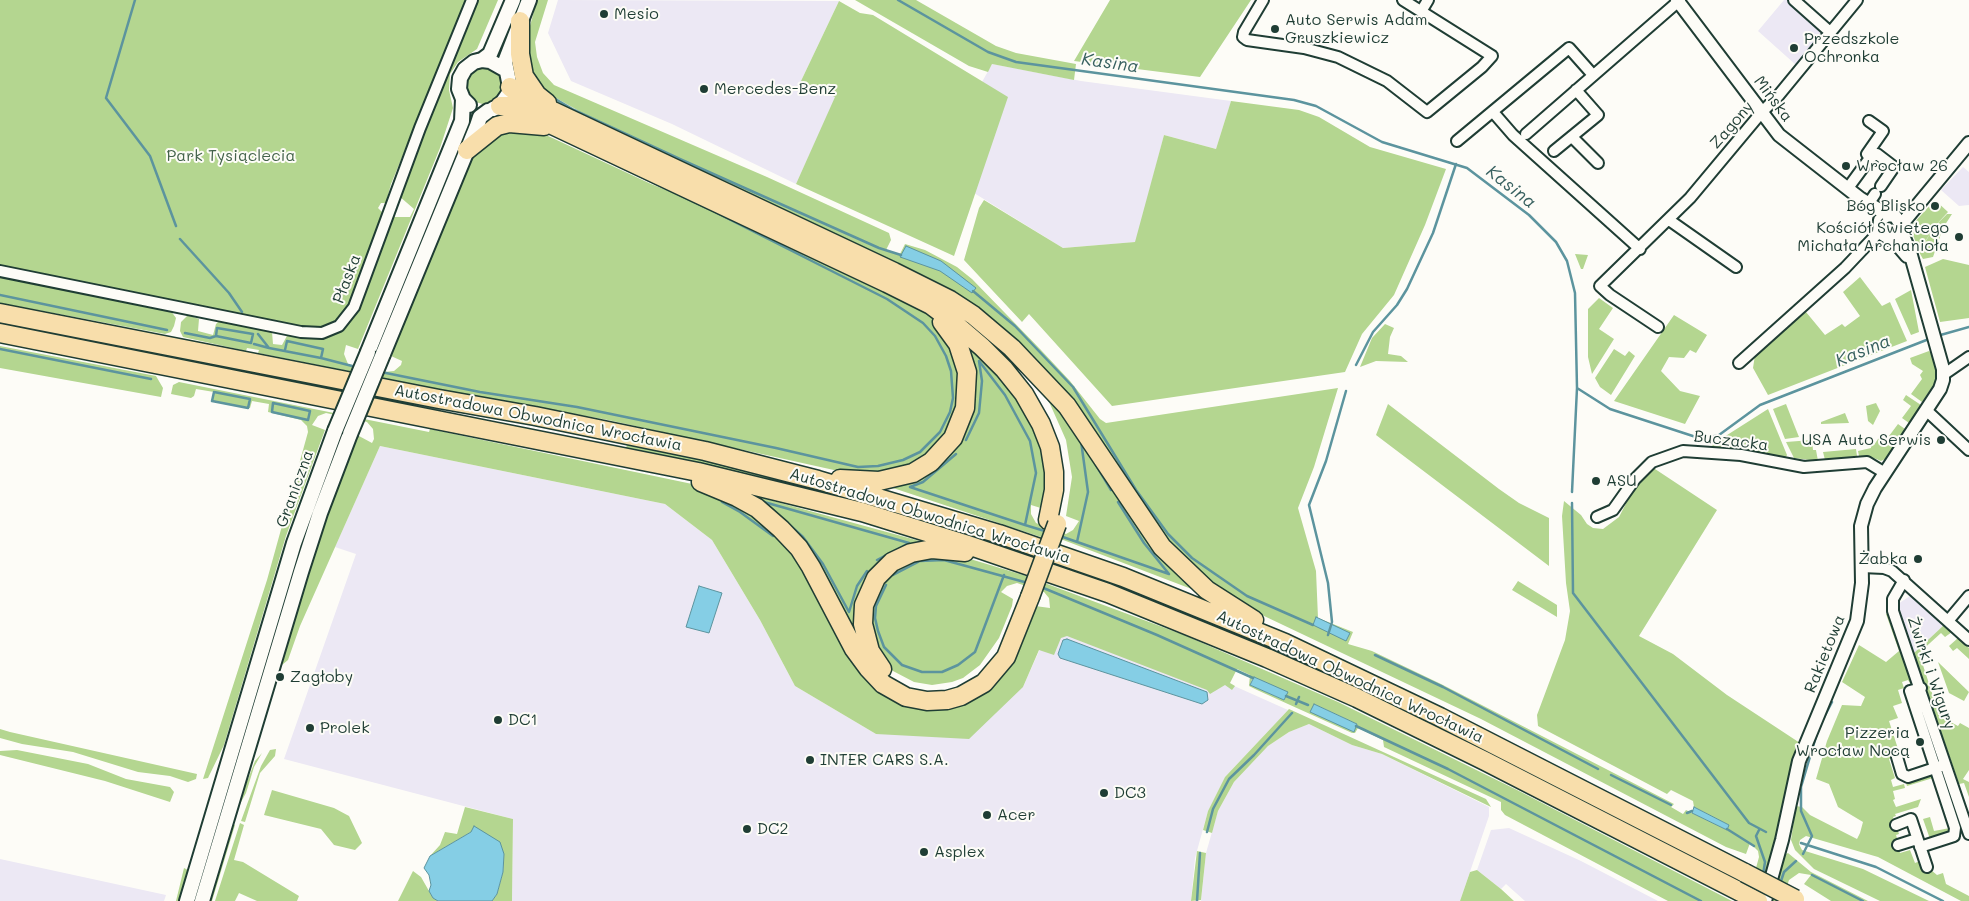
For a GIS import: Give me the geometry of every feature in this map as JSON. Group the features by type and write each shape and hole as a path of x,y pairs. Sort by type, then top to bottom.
{"highway":[{"path":"520,21 520,54 524,76 537,95 560,121"},
{"path":"508,78 519,94 560,121 939,311 982,347 1014,381 1035,412 1046,435 1054,466 1052,522"},
{"path":"494,109 510,106 560,121 884,266 950,300 988,327 1039,374 1075,417 1150,533 1184,570 1218,599 1260,624 1285,643"},
{"path":"467,150 485,134 503,125 560,121"},
{"path":"656,464 737,497 756,508 781,529 798,548 811,567 854,649 883,684 906,697 927,701 947,700 961,696 984,683 1006,657 1026,595 1064,491 1064,465 1058,438 1044,407 1021,375 995,345 972,324 926,289"},
{"path":"818,480 879,481 913,473 931,462 946,447 961,422 968,388 966,363 958,344 937,317 906,293"},
{"name":"Autostradowa Obwodnica Wrocławia","path":"0,313 705,451 818,480 981,528 1123,577 1285,643 1440,717 1798,900"},
{"name":"Autostradowa Obwodnica Wrocławia","path":"0,333 705,474 862,512 1005,557 1184,623 1348,694 1485,761 1758,901"},
{"path":"1005,557 932,549 911,553 892,562 876,578 864,605 863,630 870,651 880,667 902,683 928,690 954,687 978,674 992,660 1026,595"}],"main road":[{"path":"482,60 490,54 513,0"},
{"path":"508,78 490,61 482,60 474,62 465,69 460,78 459,89 463,99 475,109 494,109 506,99 508,78 508,51 529,0"},
{"name":"Graniczna","path":"186,901 294,543 335,431 462,121 463,99"},
{"name":"Graniczna","path":"202,901 320,513 350,434 480,117 494,109"}],"street":[{"name":"Płaska","path":"0,271 301,332 322,333 339,326 354,307 420,128 472,0"},
{"path":"1263,0 1244,32 1243,37 1247,40 1304,48 1338,57 1387,80 1427,112 1482,67 1492,56 1422,10 1403,0"},
{"path":"1422,10 1428,0"},
{"path":"1526,134 1576,90 1591,73 1678,0"},
{"name":"Mińska","path":"1678,0 1725,61 1761,113 1784,140 1848,188 1872,195 1885,225"},
{"path":"1794,0 1830,32"},
{"name":"Zagony","path":"1658,327 1610,295 1600,286 1669,220 1761,113 1778,96 1857,0"},
{"path":"1457,141 1569,48 1591,73"},
{"path":"1554,151 1598,115 1576,90"},
{"path":"1492,112 1513,135 1640,249"},
{"path":"1869,120 1883,131 1867,154 1870,158"},
{"path":"1572,137 1598,163"},
{"path":"1885,225 1896,236 1922,198 1969,144"},
{"path":"1848,188 1870,158 1877,154 1894,167 1872,195"},
{"path":"1740,364 1845,268 1885,225 1922,198"},
{"path":"1885,225 1898,218 1932,328 1943,375 1954,370 1969,357"},
{"path":"1669,220 1736,267"},
{"path":"1885,225 1911,258"},
{"name":"Rakietowa","path":"1764,901 1782,840 1800,761 1809,734 1857,621 1860,606 1863,518 1873,492 1940,389 1943,375"},
{"path":"1926,410 1969,450"},
{"name":"Buczacka","path":"1597,517 1613,510 1635,479 1652,462 1683,450 1742,455 1804,467 1867,462 1885,473"},
{"path":"1862,567 1884,568 1892,571 1969,640"},
{"name":"Żwirki i Wigury","path":"1904,580 1896,593 1892,606 1969,834"},
{"path":"1948,621 1969,596"},
{"path":"1898,845 1954,836 1955,828 1910,691 1921,688"},
{"path":"1897,757 1902,774 1908,777 1946,764"},
{"path":"1896,825 1911,819 1927,867"}],"shaded area":[{"name":"Mercedes-Benz","path":"558,0 839,1 801,81 836,97 796,184 672,124 571,81 548,33"},
{"name":"Przedszkole Ochronka","path":"1784,0 1788,0 1823,32 1796,65 1758,31"},
{"path":"992,64 1081,81 1231,101 1216,149 1164,135 1136,242 1063,248 974,193 1007,97 982,82"},
{"path":"1963,167 1969,172 1969,205 1959,206 1941,190"},
{"path":"380,446 665,504 712,540 760,620 795,686 876,734 1023,687 1055,615 1232,685 1288,710 1225,777 1208,811 1195,858 1191,901 512,901 513,819 284,759 356,554 335,547"},
{"path":"1910,596 1944,625 1914,653 1898,604"},
{"path":"1309,724 1352,745 1382,754 1489,807 1489,816 1460,901 1201,901 1206,853 1218,811 1234,782 1268,746 1289,732"},
{"path":"1509,828 1581,861 1658,901 1525,901 1506,884 1501,889 1477,870 1491,830"},
{"path":"0,859 166,895 164,901 0,901"}],"green space":[{"name":"Park Tysiąclecia","path":"0,0 467,0 391,184 386,203 381,203 378,208 382,212 348,307 333,324 318,329 290,326 0,267"},
{"path":"477,0 498,0 477,49 458,62 450,74 449,90 453,108 440,148 358,349 346,345 344,354 348,364 384,372 394,371 401,365 402,361 391,356 468,166 476,151 499,131 531,130 807,251 925,312 936,321 954,347 962,398 940,446 901,471 852,474 608,420 479,397 258,353 259,350 247,348 246,351 183,337 180,331 181,322 188,315 199,319 198,331 213,335 216,324 219,321 272,332 273,344 282,345 288,334 309,338 325,337 340,331 349,323 359,307 392,217 410,217 414,209 399,196 447,71"},
{"path":"537,0 548,0 535,42 537,57 543,73 554,85 767,177 889,233 891,240 886,250 900,254 905,244 925,250 957,267 972,279 1040,349 1070,381 1100,419 1106,423 1338,388 1314,467 1298,508 1316,571 1318,618 1353,632 1348,644 1372,651 1441,684 1674,804 1671,807 1683,814 1686,810 1727,830 1729,825 1694,807 1693,801 1671,790 1667,794 1538,726 1537,715 1565,640 1570,611 1566,583 1562,516 1564,501 1581,515 1587,524 1593,528 1603,529 1619,517 1634,488 1652,467 1717,510 1639,636 1673,654 1727,695 1800,743 1761,901 1747,901 1759,857 1758,851 1750,843 1746,854 1726,847 1481,719 1262,615 1215,586 1170,544 1138,499 1087,419 1059,384 1031,353 994,321 920,275 577,116 579,111 556,98 540,85 532,69 527,37"},
{"path":"855,0 916,0 996,46 1016,53 1076,64 1074,80 992,64 988,72 969,66"},
{"path":"1110,0 1251,0 1200,77 1074,61"},
{"path":"839,1 860,13 873,15 1008,97 954,256 796,184 835,97 801,81"},
{"path":"485,68 492,69 498,73 502,79 502,93 498,99 492,103 485,104 478,103 472,99 468,93 467,86 468,79 472,73 478,69"},
{"path":"1231,101 1299,110 1319,117 1370,147 1446,169 1425,225 1394,295 1362,334 1345,372 1112,406 1029,314 1022,322 964,260 979,208 984,200 1063,248 1135,242 1164,135 1216,149"},
{"path":"467,125 471,127 379,350 375,349"},
{"path":"1935,200 1948,212 1935,226 1919,251 1910,227"},
{"path":"1947,214 1952,214 1943,228 1933,257 1923,259 1919,252 1935,226"},
{"path":"1575,254 1588,255 1583,269 1581,269"},
{"path":"1943,259 1969,265 1969,318 1940,322 1925,267"},
{"path":"0,276 171,311 176,318 174,326 171,332 165,334 0,303"},
{"path":"1860,277 1882,306 1890,302 1907,341 1768,395 1753,368 1755,355 1806,312 1825,335 1842,324 1845,327 1860,316 1843,292"},
{"path":"1911,290 1919,332 1911,335 1895,299"},
{"path":"1599,298 1613,308 1599,329 1614,339 1592,374 1588,357 1588,309"},
{"path":"1674,315 1707,335 1696,353 1690,350 1684,358 1669,357 1661,371 1680,391 1700,396 1685,424 1614,401"},
{"path":"1385,324 1394,328 1390,337 1388,354 1401,356 1408,362 1376,361 1360,367 1372,338"},
{"path":"964,344 981,352 1028,410 1050,468 1044,509 1031,505 1031,514 1036,523 1066,534 1073,530 1079,521 1066,516 1072,477 1066,440 1050,404 1023,362 1202,593 1058,538 1056,542 887,486 955,446"},
{"path":"0,346 156,376 163,388 161,397 0,368"},
{"path":"1614,349 1625,356 1629,351 1635,356 1611,395 1600,387 1595,378"},
{"path":"1929,351 1933,355 1937,376 1922,402 1911,394 1922,379 1920,375 1923,371 1912,364 1910,358"},
{"path":"179,382 429,432 430,429 697,485 746,508 790,547 872,682 963,702 1035,606 1050,608 1049,598 1044,592 1017,583 1007,586 1001,592 1013,599 1012,606 999,638 980,665 963,678 952,682 932,685 914,682 893,671 880,657 868,617 880,581 913,557 967,558 1023,575 1184,635 1338,702 1517,790 1732,901 1668,901 1505,815 1501,810 1501,802 1384,747 1383,740 1358,728 1355,733 1352,733 1249,686 1250,675 1237,669 1230,683 1235,686 1232,690 1225,685 1210,694 1207,690 1067,636 1061,638 1054,655 1039,650 1023,687 969,739 876,734 795,686 760,620 712,540 665,504 380,446 300,626 288,660 282,665 301,594 344,468 359,436 372,443 374,439 373,429 367,422 326,413 318,416 312,425 325,430 286,536 224,745 208,778 203,779 267,580 308,432 307,426 301,420 268,412 269,404 252,401 250,408 248,408 212,401 214,392 196,389 194,396 191,398 171,394 173,385","holes":["1253,677 1287,692 1284,700 1250,685","1314,704 1357,724 1354,731 1353,732"]},
{"path":"1906,395 1921,405 1909,423 1902,418 1911,406 1903,400"},
{"path":"1876,403 1880,411 1873,425 1868,421 1866,406"},
{"path":"1388,404 1499,489 1519,503 1549,518 1549,566 1376,435"},
{"path":"1786,404 1799,437 1785,439 1773,409"},
{"path":"1768,409 1787,455 1786,457 1712,447 1713,444"},
{"path":"1845,413 1849,423 1821,424 1821,422"},
{"path":"1898,424 1905,429 1897,442 1889,436"},
{"path":"339,436 344,437 224,811 220,810 300,543"},
{"path":"1880,436 1895,446 1885,459 1881,461 1869,456 1859,456 1858,451 1871,448 1871,444 1874,445"},
{"path":"1812,440 1813,450 1816,450 1818,461 1794,458 1786,442"},
{"path":"627,443 742,468 913,513 1173,603 1353,682 1742,879 1740,884 1203,623 626,450"},
{"path":"1856,449 1857,456 1825,460 1823,452"},
{"path":"744,493 927,543 905,548 885,560 869,577 860,600 857,618 860,637 873,662 894,682 913,690 936,693 953,691 973,682 995,661 1007,640 1021,604 1024,605 1002,656 981,680 953,694 921,696 890,683 874,669 859,649 831,591 803,546 784,525"},
{"path":"1518,581 1557,605 1557,617 1512,590"},
{"path":"1890,612 1913,688 1908,680 1902,682 1904,688 1898,690 1902,703 1893,706 1898,718 1889,721 1900,755 1889,759 1895,778 1891,780 1893,787 1904,784 1905,788 1893,791 1895,799 1893,800 1896,807 1921,799 1918,807 1895,814 1896,816 1893,817 1899,834 1896,835 1898,841 1896,842 1900,853 1910,850 1915,863 1920,861 1937,875 1943,873 1946,884 1969,896 1969,901 1961,901 1878,857 1806,836 1800,840 1799,844 1802,850 1863,869 1929,901 1880,901 1814,869 1795,850 1791,840 1796,806 1802,807 1810,815 1857,839 1860,833 1863,822 1838,807 1829,784 1816,779 1827,741 1842,705 1861,706 1865,697 1842,682 1859,645 1886,662 1899,651 1886,614"},
{"path":"1944,625 1952,632 1945,637 1941,633 1919,653 1934,699 1940,697 1945,705 1941,713 1946,716 1945,719 1958,726 1960,723 1969,728 1969,770 1963,779 1969,782 1969,797 1964,783 1959,784 1914,653"},
{"path":"1958,638 1969,648 1969,659 1957,648 1953,651 1949,646"},
{"path":"1938,662 1969,692 1964,701 1949,693"},
{"path":"1289,709 1486,799 1491,807 1382,754 1352,745 1309,724 1289,732 1268,746 1234,782 1218,811 1212,833 1203,830 1208,811 1225,777"},
{"path":"0,729 197,774 196,779 188,782 170,776 138,772 73,752 22,744 0,738"},
{"path":"276,749 275,756 260,773 245,822 241,821 261,766 270,750"},
{"path":"17,750 88,764 126,779 170,787 174,792 170,802 105,781 0,755 0,751"},
{"path":"262,753 254,767 246,793 235,813 255,761"},
{"path":"1932,775 1952,828 1951,832 1930,839 1923,819 1930,817 1934,831 1950,828 1933,778 1907,786 1906,783"},
{"path":"272,790 334,808 349,816 362,843 355,850 334,845 321,829 264,815"},
{"path":"465,807 513,819 512,901 492,901 497,894 503,872 504,854 471,832 430,856 440,845 445,832 457,834"},
{"path":"231,823 235,825 212,901 207,901"},
{"path":"240,823 244,825 234,860 243,862 299,896 297,901 257,901 239,893 235,901 215,901"},
{"path":"1197,851 1206,853 1201,900 1191,901"},
{"path":"1788,853 1811,872 1868,901 1831,901 1804,884 1811,875 1799,873 1789,880 1782,901 1769,901 1784,855"},
{"path":"184,868 188,870 188,878 181,901 176,901"},
{"path":"1477,870 1514,901 1460,901 1470,872"},
{"path":"413,871 421,877 433,898 438,901 398,901"}],"water":[{"path":"906,246 941,261 976,288 972,293 940,271 900,257"},
{"path":"699,586 722,593 709,633 686,627"},
{"path":"1316,617 1350,633 1346,641 1313,625"},
{"path":"1067,639 1207,692 1208,700 1202,704 1060,658 1058,654 1063,640"},
{"path":"1254,677 1288,692 1284,700 1250,685"},
{"path":"1314,704 1357,724 1354,732 1310,712"},
{"path":"1694,807 1729,825 1727,830 1692,813"},
{"path":"474,826 500,842 504,854 503,872 497,894 492,901 438,901 433,898 429,891 431,885 429,875 424,868 430,856 471,832"}],"waterway":[{"path":"135,0 106,98 150,156 176,226"},
{"name":"Kasina","path":"898,0 988,52 1016,62 1294,100 1316,106 1382,142 1467,168 1529,215 1556,242 1567,261 1575,293 1577,388 1610,409 1702,439 1719,435 1760,405 1929,339"},
{"path":"552,97 574,110 682,160 879,248 901,255"},
{"path":"381,372 480,392 577,407 858,467 878,466 903,460 920,452 940,432 950,412 953,398 951,371 946,356 935,336 923,323 887,299 707,208 577,146"},
{"path":"1356,365 1373,332 1397,305 1407,289 1433,233 1456,164"},
{"path":"180,239 229,293 242,312"},
{"path":"973,291 1015,326 1073,387 1136,490 1168,534 1192,558 1247,596 1313,625"},
{"path":"0,295 167,330"},
{"name":"Kasina","path":"1937,336 1969,327"},
{"path":"217,328 253,334 251,343 216,336 217,328"},
{"path":"185,333 210,338 216,336"},
{"path":"254,344 269,348 258,334"},
{"path":"269,348 321,358 323,349 287,341 285,350"},
{"path":"0,349 151,379"},
{"path":"321,358 356,367"},
{"path":"956,454 923,482 910,487 1025,525 1036,473 1030,441 1005,395 979,361 982,381 979,413 966,440"},
{"path":"1572,492 1577,388"},
{"path":"1328,635 1332,622 1328,583 1309,505 1326,461 1346,391"},
{"path":"214,392 250,399 248,408 212,401 214,392"},
{"path":"273,403 310,411 308,420 272,412 273,403"},
{"path":"1077,542 1088,492 1081,441"},
{"path":"1096,465 1111,490"},
{"path":"722,502 740,512 773,536"},
{"path":"867,571 857,586 849,612 823,564 803,537 764,502 909,543 877,560"},
{"path":"1060,536 1169,574 1144,543 1118,502"},
{"path":"1572,503 1573,593 1749,823 1766,832"},
{"path":"1025,525 1048,532"},
{"path":"893,575 920,561 944,560 1028,583"},
{"path":"886,585 876,606 875,618 884,647 902,665 922,672 942,672 958,665 975,652 1004,575"},
{"path":"1041,587 1157,635 1253,678"},
{"path":"1375,655 1443,687 1598,769"},
{"path":"1286,696 1308,705"},
{"path":"1296,704 1299,697"},
{"path":"1822,721 1832,702"},
{"path":"1207,832 1213,809 1229,779 1254,755 1292,713"},
{"path":"1356,726 1448,769 1701,901"},
{"path":"1803,854 1812,836 1801,811 1801,787 1818,730"},
{"path":"1611,775 1671,805"},
{"path":"1687,813 1692,811"},
{"path":"1727,829 1754,846"},
{"path":"1759,830 1756,836 1765,862 1763,875"},
{"path":"1801,843 1876,867 1943,901"},
{"path":"1197,901 1200,853"},
{"path":"1780,884 1784,872 1796,861"},
{"path":"1812,875 1863,901"}],"place":[{"name":"Mesio","path":"604,14"},
{"name":"Auto Serwis Adam Gruszkiewicz","path":"1275,29"},
{"name":"Przedszkole Ochronka","path":"1794,48"},
{"name":"Mercedes-Benz","path":"704,89"},
{"name":"Wrocław 26","path":"1846,166"},
{"name":"Bóg Blisko","path":"1935,206"},
{"name":"Kościół Świętego Michała Archanioła","path":"1959,237"},
{"name":"USA Auto Serwis","path":"1941,440"},
{"name":"ASU","path":"1596,481"},
{"name":"Żabka","path":"1918,559"},
{"name":"Zagłoby","path":"280,677"},
{"name":"DC1","path":"498,720"},
{"name":"Prolek","path":"310,728"},
{"name":"Pizzeria Wrocław Nocą","path":"1920,742"},
{"name":"INTER CARS S.A.","path":"810,760"},
{"name":"DC3","path":"1104,793"},
{"name":"Acer","path":"987,815"},
{"name":"DC2","path":"747,829"},
{"name":"Asplex","path":"924,852"}]}
